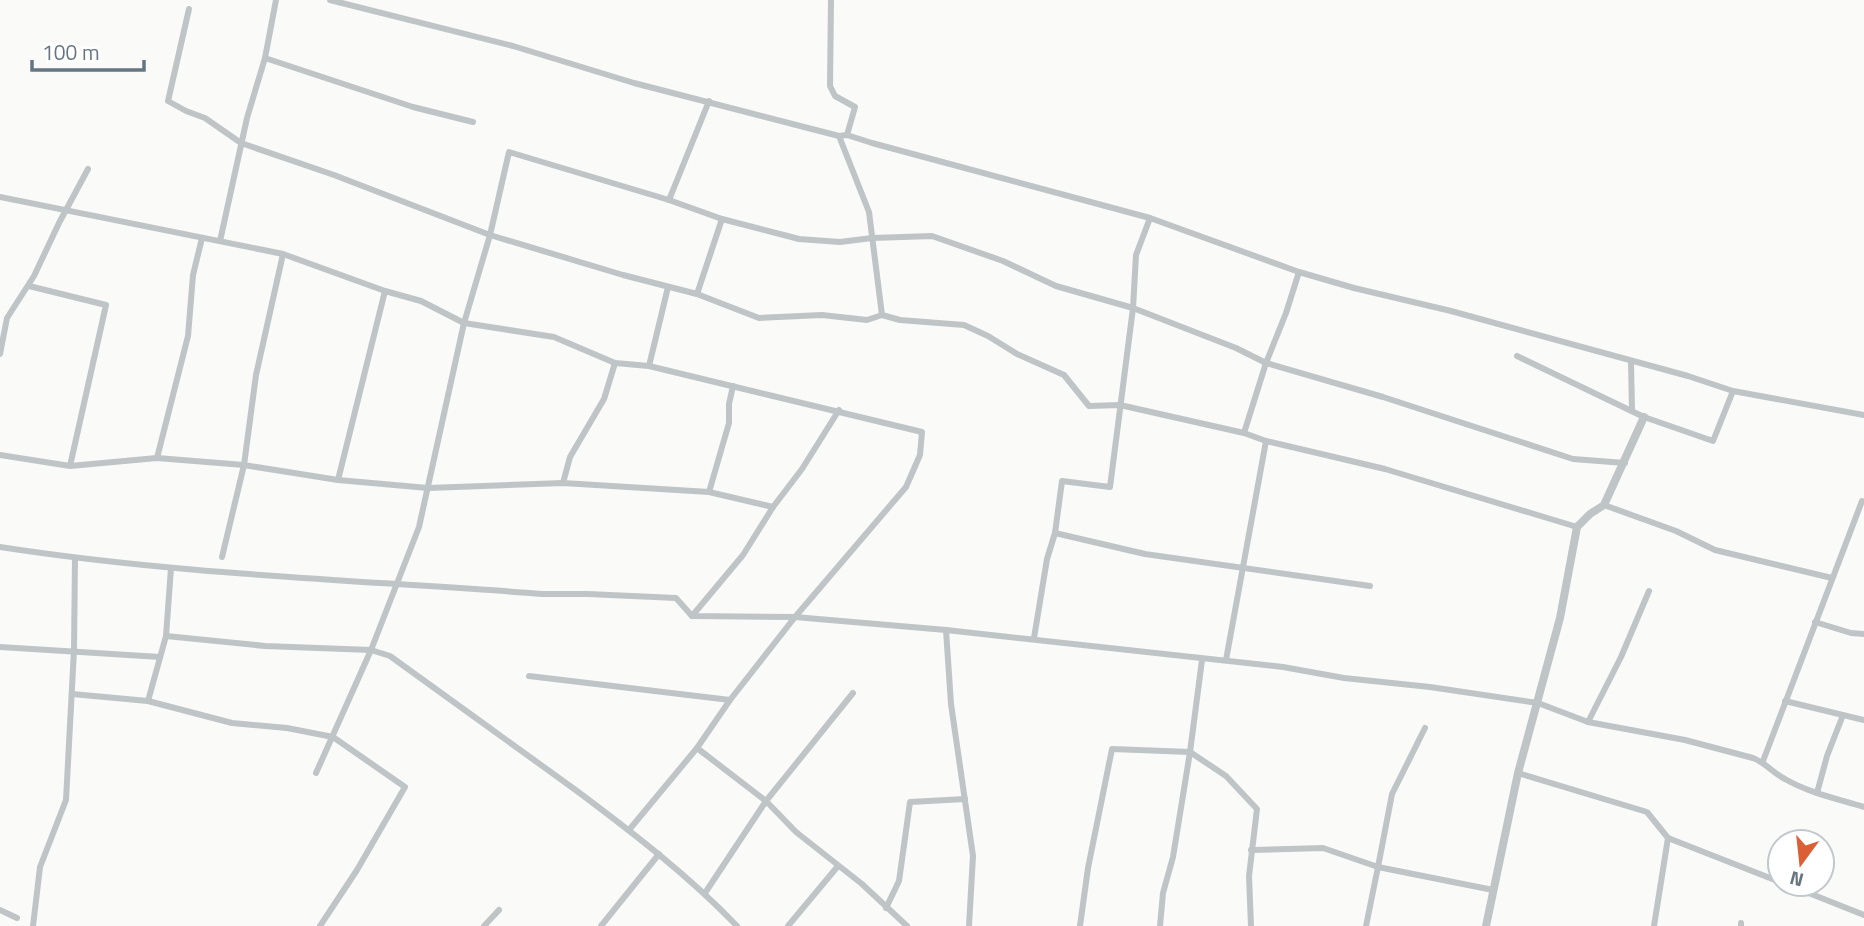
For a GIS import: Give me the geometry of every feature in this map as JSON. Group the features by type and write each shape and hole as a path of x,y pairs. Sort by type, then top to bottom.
{"street":[{"path":"220,241 241,144 265,58 276,0"},
{"path":"330,0 513,46 634,83 843,135 1150,218 1299,272 1451,311 1688,376 1733,391 1864,415"},
{"path":"831,0 830,86 835,96 855,107 843,135 869,212 882,316"},
{"path":"189,9 168,101 205,118 241,144 334,175 490,235 697,294 759,318 822,315 867,320 882,316 964,325 1017,354 1064,375 1089,406 1120,405 1244,433 1266,441 1385,469 1577,527"},
{"path":"265,58 413,107 473,122"},
{"path":"669,200 709,101"},
{"path":"316,773 371,650 419,527 464,323 490,235 509,152 669,200 722,219 799,239 839,242 932,236 1003,261 1056,286 1133,308 1236,348 1266,363 1383,397 1573,459 1625,463"},
{"path":"0,354 7,318 29,286 88,169"},
{"path":"0,197 283,254 385,291 421,301 464,323 554,337 615,363 649,366 922,432 920,455 906,487 795,617 696,748 629,830"},
{"path":"1034,638 1047,559 1055,533 1062,481 1110,487 1133,308 1136,255 1150,218"},
{"path":"697,294 722,219"},
{"path":"157,458 188,336 193,275 202,238"},
{"path":"222,557 244,465 256,375 283,254"},
{"path":"1244,433 1299,272"},
{"path":"29,286 106,305 70,466"},
{"path":"649,366 668,286"},
{"path":"338,480 385,291"},
{"path":"1517,356 1644,417 1713,441 1733,391"},
{"path":"1631,362 1632,411"},
{"path":"563,483 570,457 604,399 615,363"},
{"path":"709,492 729,423 733,386"},
{"path":"692,616 743,555 839,411"},
{"path":"1486,926 1518,773 1560,618 1577,527 1590,513 1604,505 1644,417"},
{"path":"1226,660 1266,441"},
{"path":"0,455 70,466 157,458 244,465 338,480 428,488 563,483 709,492 773,507"},
{"path":"1763,761 1862,501"},
{"path":"1604,505 1676,531 1715,550 1832,578"},
{"path":"1055,533 1144,554 1370,586"},
{"path":"0,547 75,559 171,568 543,594 588,593 676,598 692,616 795,617 1034,638 1202,660 1226,660 1538,703 1588,722 1685,740 1763,761 1784,779 1817,793 1864,807"},
{"path":"33,926 40,867 66,800 74,650 75,559"},
{"path":"148,701 166,636 171,568"},
{"path":"1588,722 1621,657 1649,592"},
{"path":"1815,622 1851,633 1864,634"},
{"path":"946,630 951,704 973,856 969,926"},
{"path":"166,636 265,646 371,650 390,656 659,853 705,893 737,926"},
{"path":"0,647 160,657"},
{"path":"1160,926 1163,893 1173,857 1190,752 1202,660"},
{"path":"529,676 730,700"},
{"path":"705,893 766,801 853,693"},
{"path":"72,694 148,701 232,723 288,727 333,737 405,787 357,870 320,926"},
{"path":"1785,701 1864,720"},
{"path":"1817,793 1827,756 1843,715"},
{"path":"1366,926 1392,794 1425,728"},
{"path":"696,748 766,801 796,832 862,884 907,926"},
{"path":"1080,926 1088,868 1112,750 1190,752 1226,776 1257,809 1249,876 1251,926"},
{"path":"1518,773 1647,812 1668,838 1766,876"},
{"path":"886,908 899,881 910,802 965,799"},
{"path":"1654,926 1668,838"},
{"path":"1251,850 1323,848 1378,867 1493,890"},
{"path":"602,925 659,853"},
{"path":"788,926 838,866"},
{"path":"1821,898 1864,915"},
{"path":"0,910 16,918"},
{"path":"484,926 499,910"}]}
